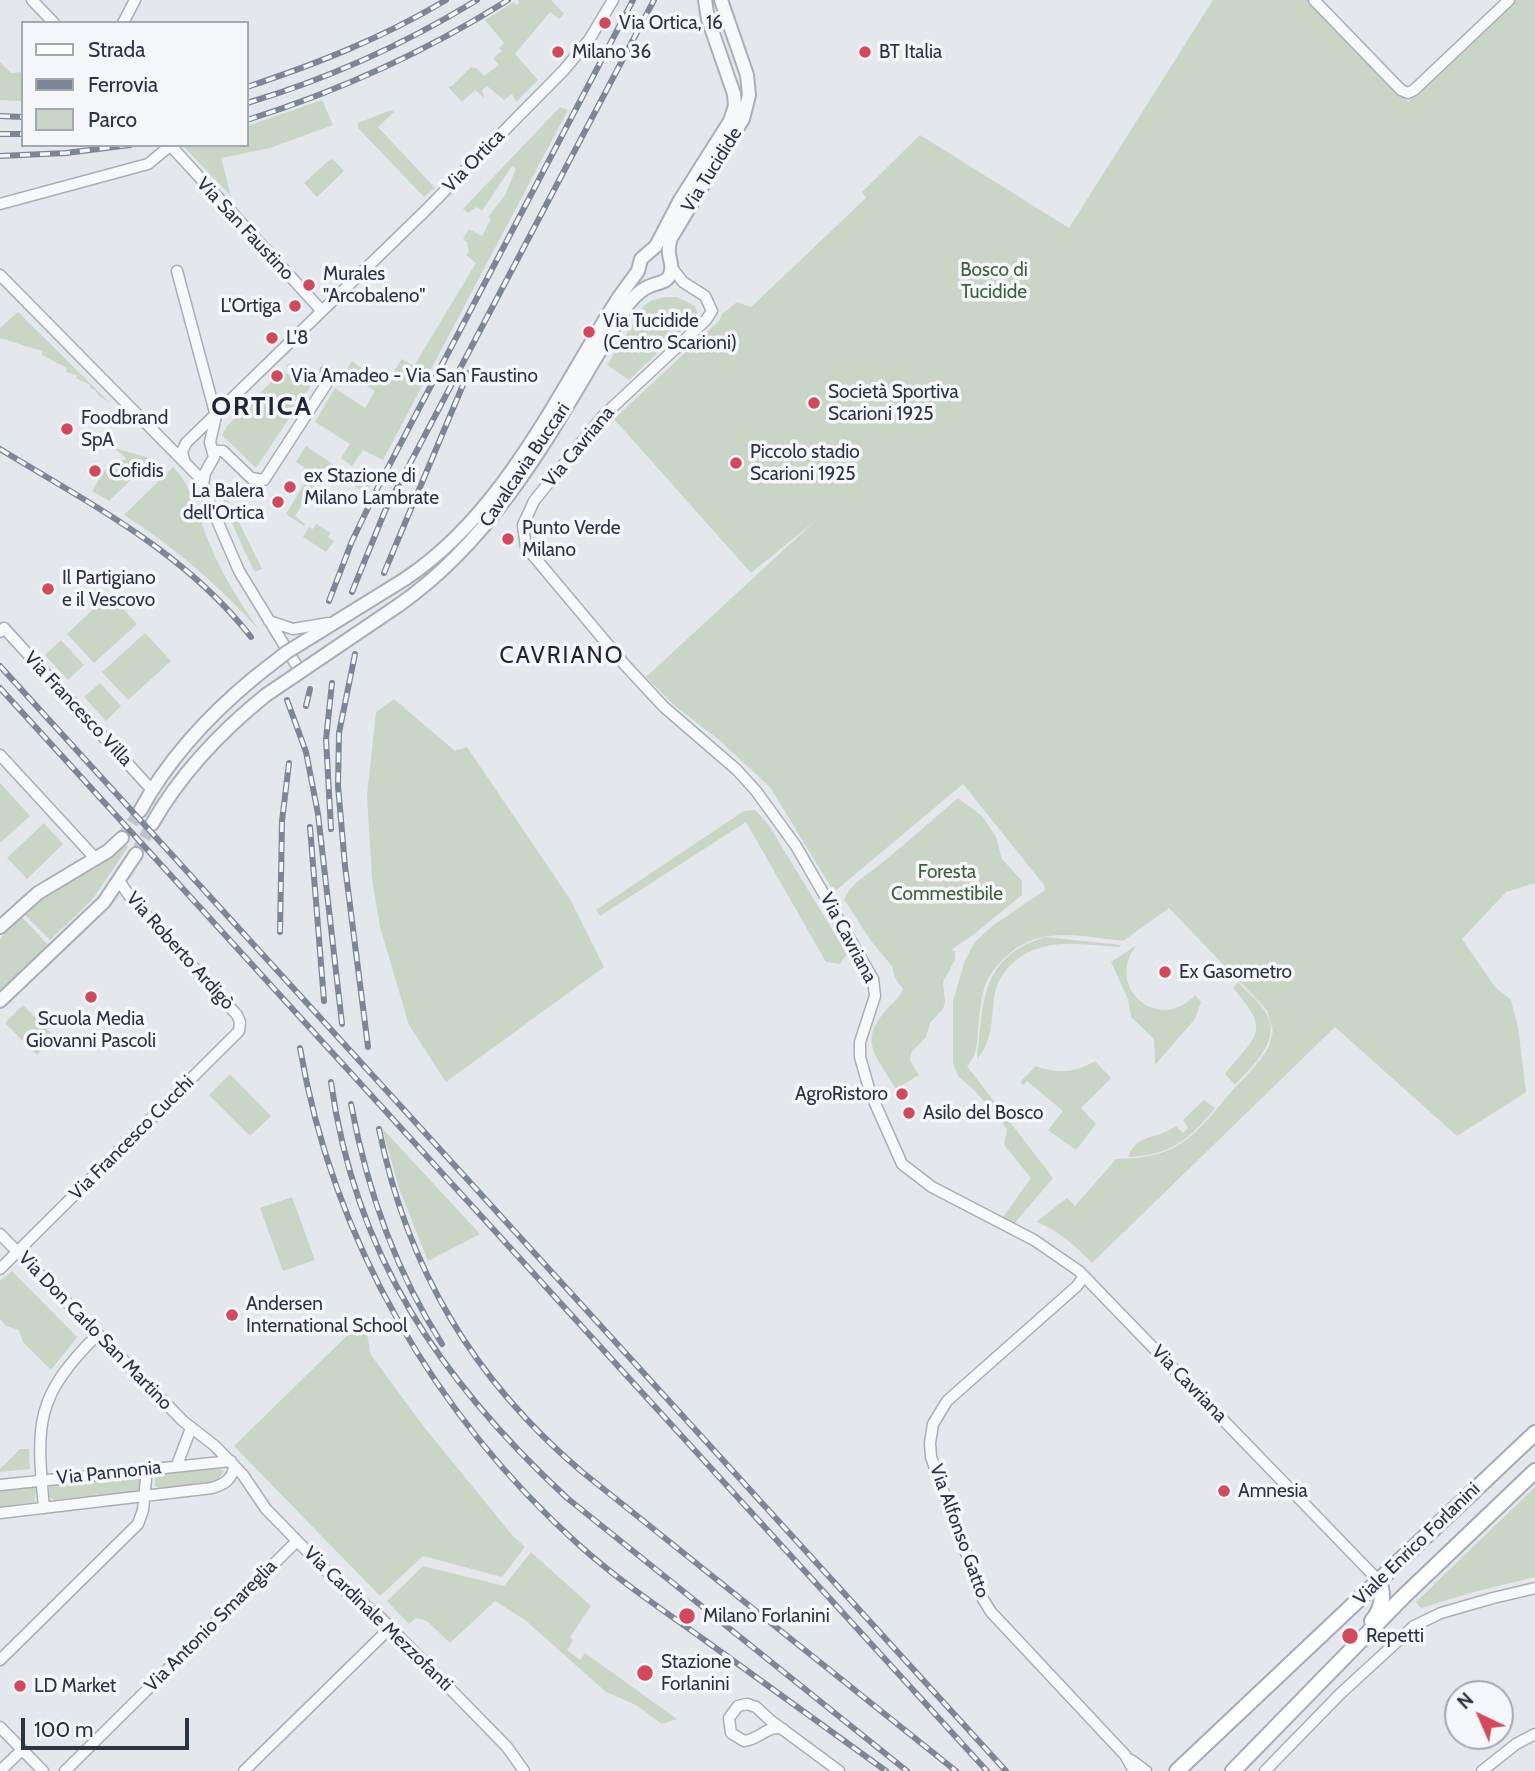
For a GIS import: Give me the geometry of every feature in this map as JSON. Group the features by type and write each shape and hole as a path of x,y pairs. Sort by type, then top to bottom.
{"main road":[{"name":"Viale Enrico Forlanini","path":"1177,1771 1535,1433"},
{"name":"Viale Enrico Forlanini","path":"1235,1771 1404,1596 1535,1471"},
{"path":"1329,1672 1350,1643 1379,1611 1382,1597 1378,1580"}],"street":[{"path":"32,0 52,21"},
{"path":"124,21 135,0"},
{"name":"Via Ortica","path":"190,440 425,211 566,67 589,40 614,0"},
{"name":"Via Tucidide","path":"574,380 619,297 638,271 641,259 650,252 733,113 734,94 714,37 705,0"},
{"name":"Via Tucidide","path":"574,380 638,293 670,275 669,245 676,228 743,119 750,85 721,0"},
{"path":"1314,0 1401,90 1408,93 1509,0"},
{"path":"729,21 716,27 714,37 722,44 736,41"},
{"path":"0,204 148,164 169,147"},
{"name":"Via San Faustino","path":"171,147 322,312"},
{"path":"650,252 662,253 670,263"},
{"name":"Via Cavriana","path":"670,263 682,282 705,296 712,311 706,320 602,417 534,501 523,525 526,547 625,665 664,706 737,770 770,809 796,846 873,979 875,996 860,1042 860,1056 870,1092 902,1164 932,1187 1052,1251 1084,1276 1378,1580"},
{"path":"177,271 216,416 212,447 214,460 202,485"},
{"path":"638,271 643,280 658,283 682,282"},
{"path":"0,275 178,450 202,485 228,550 250,592 300,671"},
{"path":"178,450 190,440 199,438 223,451 251,478 264,480 327,383 326,371"},
{"name":"Cavalcavia Buccari","path":"140,811 172,761 205,724 255,677 287,652 405,579 444,548 492,498 574,380"},
{"name":"Cavalcavia Buccari","path":"152,824 196,761 230,726 266,695 399,605 453,561 505,503 574,380"},
{"path":"188,466 199,471 208,468"},
{"name":"Cavalcavia Buccari","path":"269,621 293,629 340,620"},
{"name":"Via Francesco Villa","path":"2,630 152,789"},
{"path":"0,755 95,858"},
{"path":"3,920 38,893 108,850 122,838"},
{"path":"0,1001 104,902 136,853"},
{"name":"Via Roberto Ardigò","path":"119,881 240,1022"},
{"name":"Via Francesco Cucchi","path":"0,1269 239,1031 240,1022"},
{"name":"Via Don Carlo San Martino","path":"0,1234 191,1428 212,1442 232,1463"},
{"name":"Via Alfonso Gatto","path":"1084,1276 1077,1286 947,1401 933,1424 930,1452 986,1605 1125,1755 1146,1771"},
{"path":"42,1480 40,1437 49,1398 69,1363 98,1334"},
{"name":"Via Pannonia","path":"177,1465 191,1428"},
{"name":"Via Pannonia","path":"0,1485 177,1465 232,1463 230,1477 223,1485 0,1513"},
{"name":"Via Cardinale Mezzofanti","path":"232,1463 262,1505 345,1590 369,1606 507,1747 524,1771"},
{"path":"0,1660 138,1524 144,1510 147,1469"},
{"name":"Via Pannonia","path":"42,1480 44,1508"},
{"name":"Via Antonio Smareglia","path":"65,1771 297,1541"},
{"path":"1265,1771 1340,1694 1414,1626 1441,1613 1535,1588"},
{"path":"244,1771 390,1628"},
{"path":"783,1729 772,1728 755,1739 744,1741 731,1733 728,1722 735,1709 747,1704 756,1707 839,1771"},
{"path":"0,1727 43,1771"},
{"path":"1482,1771 1516,1744 1535,1734"},
{"path":"0,1771 22,1750"},
{"name":"Via Alfonso Gatto","path":"1125,1755 1135,1771"}],"green space":[{"path":"518,0 551,0 564,14 559,19 550,12 515,54 538,80 516,102 512,94 504,100 487,86 482,90 484,98 475,90 462,102 448,87 471,67 484,76 499,65 493,58 502,51 499,48 504,43 485,20 514,2 516,5"},
{"name":"Bosco di Tucidide","path":"1213,0 1309,0 1408,102 1515,0 1535,0 1535,883 1506,892 1462,939 1495,987 1511,1000 1518,1027 1526,1092 1457,1136 1335,1027 1092,1263 1059,1234 1036,1222 1067,1198 1075,1206 1116,1159 1155,1155 1170,1149 1183,1142 1206,1122 1252,1070 1269,1046 1273,1031 1267,1010 1169,908 1123,941 1049,936 1035,939 1009,954 986,983 976,1051 967,1066 1053,1178 1014,1224 1003,1217 1031,1178 1004,1145 1007,1129 976,1092 958,1076 953,1063 953,1001 965,960 975,942 991,927 1045,890 1044,885 963,784 834,892 770,787 719,740 674,705 646,677 815,521 751,573 614,419 719,321 722,314 737,302 751,307 866,198 862,192 920,135 1069,228"},
{"path":"0,62 11,73 21,72 21,101 0,100"},
{"path":"322,100 333,125 270,148 221,158 231,196 184,147 248,147 248,126"},
{"path":"560,107 568,110 383,460 363,450 352,466 341,458 350,444 315,422 335,388 365,408 375,391 345,372 352,361 384,386 402,359 414,366 476,263 466,255 469,252 467,242 463,239 469,229 482,236 491,219 488,217 505,195 516,169 512,166 482,211 477,207 468,213 463,209"},
{"path":"391,110 394,112 378,127 435,188 424,197 358,128 358,123"},
{"path":"333,159 344,171 317,197 304,183"},
{"path":"677,297 695,306 698,315 629,380 607,365 644,306 650,301"},
{"path":"18,312 110,403 90,388 90,385 76,378 77,375 66,372 67,368 42,355 42,351 0,338 0,328"},
{"path":"290,363 297,370 293,375 298,379 302,375 309,381 310,387 256,468 222,435 227,426 283,370 289,375 292,372 286,366"},
{"path":"306,446 358,481 361,478 371,484 366,493 325,468 295,516 304,526 286,514 311,472 296,462"},
{"path":"114,448 150,458 109,501 92,491 109,464 116,468 119,460 125,460"},
{"path":"173,467 191,494 220,568 259,630 196,568 124,515"},
{"path":"218,480 262,569 255,572 225,506"},
{"path":"316,524 331,533 328,537 334,541 326,552 303,537 309,527 313,529"},
{"path":"109,594 137,624 94,663 67,634"},
{"path":"145,633 171,661 128,700 102,672"},
{"path":"61,640 84,665 68,680 45,655"},
{"path":"100,683 121,706 106,721 84,697"},
{"path":"394,699 455,751 467,747 570,899 604,967 446,1082 409,1025 380,927 372,879 367,796 376,712"},
{"path":"0,783 30,816 0,843"},
{"name":"Foresta Commestibile","path":"958,798 982,816 996,837 1002,859 1022,881 1022,895 951,950 955,951 955,960 943,982 943,1009 930,1023 926,1037 911,1053 910,1061 919,1075 896,1089 877,1059 872,1041 877,1022 903,989 895,978 892,966 871,941 844,899 856,883"},
{"path":"755,810 768,824 847,954 840,964 826,962 746,822 600,916 596,910 744,811"},
{"path":"44,823 63,844 27,879 7,858"},
{"path":"124,842 128,847 92,900 50,940 25,915 49,896"},
{"path":"22,917 48,945 0,990 0,940"},
{"path":"1045,937 1121,945 1052,945 1027,953 1015,961 998,982 989,1038 977,1059 984,1001 996,970 1023,946"},
{"path":"1137,945 1128,961 1127,976 1131,989 1140,1000 1152,1008 1166,1010 1181,1006 1195,995 1201,1002 1195,1019 1155,1065 1154,1039 1131,1017 1128,999 1111,962"},
{"path":"1238,982 1264,1010 1271,1031 1264,1051 1235,1085 1225,1074 1256,1032 1252,1014 1233,988"},
{"path":"23,1005 55,1037 37,1055 5,1023"},
{"path":"1095,1061 1111,1078 1081,1108 1096,1124 1076,1150 1048,1130 1063,1111 1027,1081 1023,1085 1020,1082 1036,1066 1066,1071"},
{"path":"230,1074 271,1116 250,1136 209,1095"},
{"path":"1204,1100 1215,1108 1188,1137 1156,1153 1128,1157 1142,1140 1176,1126 1183,1133 1188,1128 1183,1120"},
{"path":"382,1128 480,1234 428,1261 399,1188"},
{"path":"292,1197 315,1260 283,1271 260,1208"},
{"path":"12,1271 77,1337 51,1370 23,1342 19,1330 6,1326 0,1319 0,1281"},
{"path":"364,1319 371,1355 424,1427 525,1547 502,1577 423,1556 380,1596 234,1446"},
{"path":"20,1449 29,1449 30,1469 0,1472 0,1469"},
{"path":"212,1466 224,1471 218,1479 211,1482 159,1488 155,1486 155,1473"},
{"path":"139,1475 142,1486 139,1491 54,1500 50,1497 51,1484"},
{"path":"33,1486 36,1489 35,1502 0,1507 0,1489"},
{"path":"1535,1487 1535,1577 1421,1608 1416,1602"},
{"path":"531,1552 591,1606 570,1637 573,1640 567,1650 580,1660 585,1653 677,1719 662,1724 636,1705 606,1692 525,1620 495,1601 450,1643 427,1621 416,1618 409,1624 387,1601 423,1566 504,1586"}],"tunnel":[{"path":"122,838 140,811"},
{"path":"136,854 152,824"}],"railway":[{"path":"248,87 349,49 446,0"},
{"path":"248,103 307,83 365,59 477,0"},
{"path":"248,120 381,69 446,37 508,0"},
{"path":"329,601 352,541 381,481 633,0"},
{"path":"352,592 385,511 654,0"},
{"path":"0,116 21,117"},
{"path":"0,134 21,134"},
{"path":"0,156 66,153 114,147"},
{"path":"384,573 468,373"},
{"path":"0,449 102,510 166,555 225,607 251,637"},
{"path":"355,654 339,733 338,786 345,866 368,1047"},
{"path":"0,666 1006,1771"},
{"path":"331,829 326,739 332,683"},
{"path":"0,688 987,1771"},
{"path":"306,706 310,689"},
{"path":"287,700 306,752 318,814 342,1024"},
{"path":"280,932 282,821 289,763"},
{"path":"310,827 324,1001"},
{"path":"300,1048 316,1119 337,1189 365,1256 398,1320 436,1382 479,1440 527,1494 610,1571 886,1771"},
{"path":"331,1082 343,1145 360,1204 383,1259 411,1311 443,1361 480,1408 567,1498 907,1771"},
{"path":"351,1104 365,1167 385,1228 410,1287 442,1344"},
{"path":"379,1129 391,1180 407,1228 450,1318 477,1359 542,1436 581,1471 956,1771"}],"place":[{"name":"Via Ortica, 16","path":"605,23"},
{"name":"Milano 36","path":"558,52"},
{"name":"BT Italia","path":"865,52"},
{"name":"Murales \"Arcobaleno\"","path":"309,285"},
{"name":"L'Ortiga","path":"295,306"},
{"name":"Via Tucidide (Centro Scarioni)","path":"589,332"},
{"name":"L'8","path":"272,338"},
{"name":"Via Amadeo - Via San Faustino","path":"277,376"},
{"name":"Società Sportiva Scarioni 1925","path":"814,403"},
{"name":"Foodbrand SpA","path":"67,429"},
{"name":"Piccolo stadio Scarioni 1925","path":"736,463"},
{"name":"Cofidis","path":"95,471"},
{"name":"ex Stazione di Milano Lambrate","path":"290,487"},
{"name":"La Balera dell'Ortica","path":"278,502"},
{"name":"Punto Verde Milano","path":"508,539"},
{"name":"Il Partigiano e il Vescovo","path":"48,589"},
{"name":"Ex Gasometro","path":"1165,972"},
{"name":"Scuola Media Giovanni Pascoli","path":"91,997"},
{"name":"AgroRistoro","path":"902,1094"},
{"name":"Asilo del Bosco","path":"909,1113"},
{"name":"Andersen International School","path":"232,1315"},
{"name":"Amnesia","path":"1224,1491"},
{"name":"Milano Forlanini","path":"687,1616"},
{"name":"Repetti","path":"1350,1636"},
{"name":"Stazione Forlanini","path":"645,1673"},
{"name":"LD Market","path":"20,1686"}],"district":[{"name":"ORTICA","path":"262,407"},
{"name":"CAVRIANO","path":"562,656"}]}
